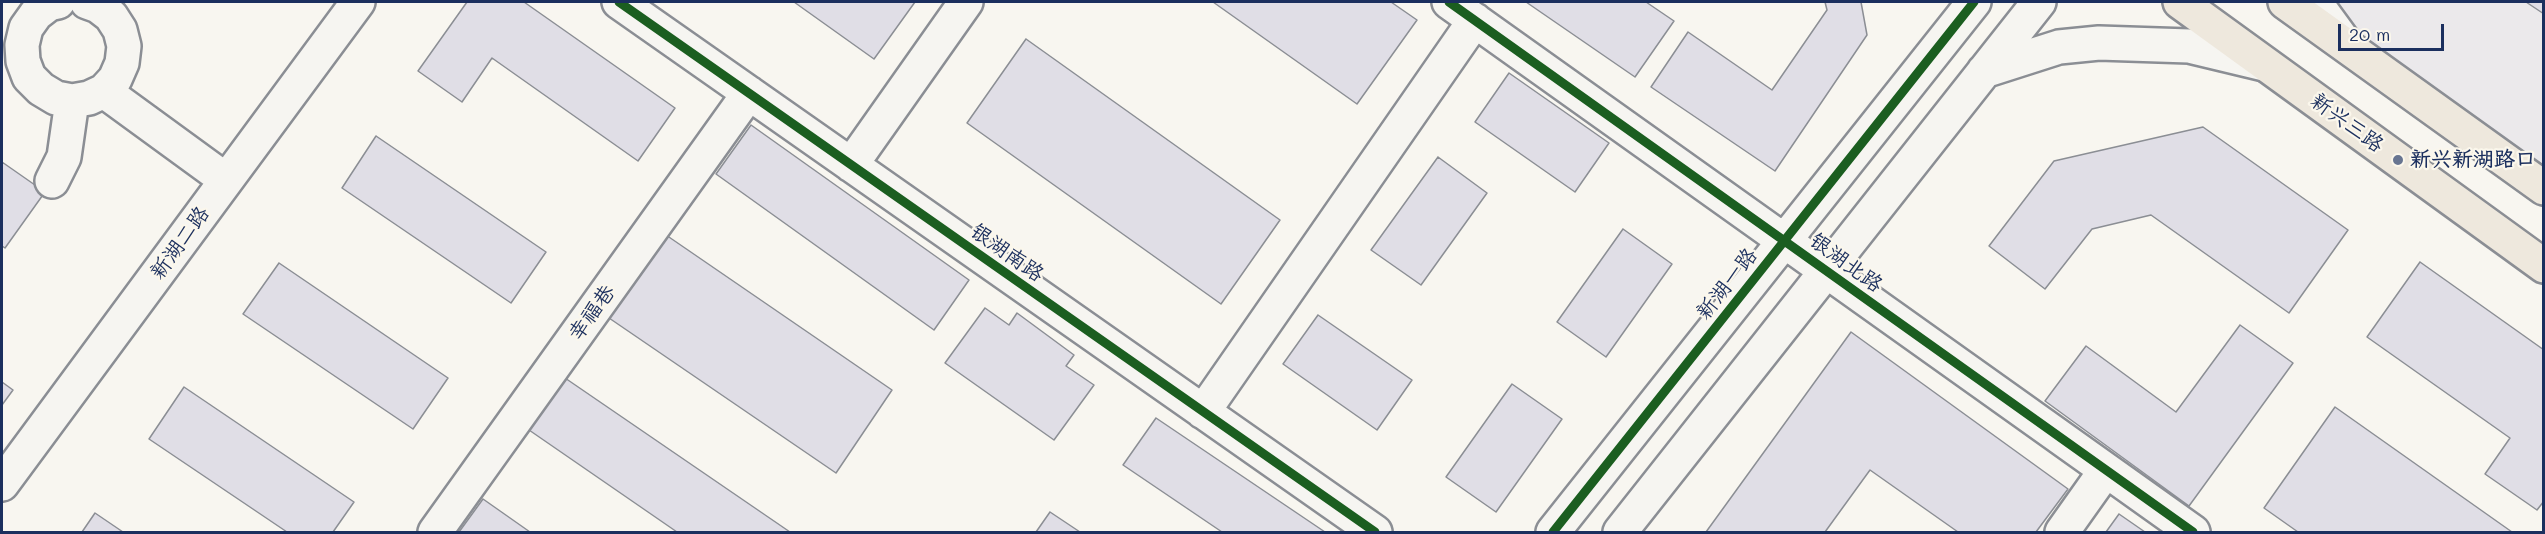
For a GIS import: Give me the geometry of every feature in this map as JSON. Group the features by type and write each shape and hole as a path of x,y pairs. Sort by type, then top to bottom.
{"main road":[{"name":"新兴三路","path":"2180,2 2544,266"},
{"path":"2285,2 2544,188"}],"street":[{"path":"58,2 49,4 36,14 26,28 22,45 23,61 29,77 41,89 56,98 72,101 89,98 104,91 115,79 122,63 124,46 120,30 111,16 95,3"},
{"name":"新湖二路","path":"2,484 358,2"},
{"name":"银湖南路","path":"619,2 1375,532"},
{"path":"851,165 966,2"},
{"name":"银湖北路","path":"1449,2 2193,532"},
{"path":"1944,39 1952,2"},
{"name":"新湖一路","path":"1553,532 1974,2"},
{"path":"1620,532 2039,2"},
{"path":"2316,2 2348,47"},
{"path":"1203,412 1475,20"},
{"path":"1984,71 2059,47 2099,43 2189,46 2267,65"},
{"path":"104,91 226,180"},
{"name":"幸福巷","path":"435,532 749,93"},
{"path":"52,181 64,157 72,101"},
{"path":"2062,532 2106,470"}],"shaded area":[{"path":"2285,2 2543,2 2543,188"}],"building":[{"path":"467,2 524,2 675,108 638,161 492,58 462,102 418,71"},
{"path":"794,2 915,2 874,59"},
{"path":"1213,2 1391,2 1417,20 1357,104"},
{"path":"1526,2 1646,2 1674,21 1635,77"},
{"path":"1825,2 1861,2 1867,35 1775,171 1651,87 1688,32 1772,90 1827,10"},
{"path":"2526,2 2544,2 2544,14"},
{"path":"1026,39 1280,220 1221,304 967,123"},
{"path":"1509,73 1609,143 1575,192 1475,122"},
{"path":"751,125 969,280 934,330 716,174"},
{"path":"2203,127 2348,230 2289,313 2151,215 2092,229 2045,289 1989,246 2054,161"},
{"path":"376,136 546,252 511,303 342,188"},
{"path":"1438,157 1487,193 1421,285 1371,250"},
{"path":"2,162 45,192 5,248 2,246"},
{"path":"1623,229 1672,264 1606,357 1557,322"},
{"path":"666,235 892,390 836,473 609,318"},
{"path":"2420,262 2544,350 2544,501 2537,510 2485,474 2510,438 2367,337"},
{"path":"279,263 448,378 413,429 243,314"},
{"path":"985,308 1009,325 1017,313 1074,355 1066,366 1094,385 1054,440 945,363"},
{"path":"1318,315 1412,380 1377,430 1283,364"},
{"path":"2240,325 2293,363 2189,506 2045,401 2086,346 2176,412"},
{"path":"1851,332 2068,489 2036,532 1958,532 1870,470 1825,532 1706,532"},
{"path":"565,378 790,532 677,532 529,430"},
{"path":"2,382 13,390 2,405"},
{"path":"1512,384 1562,419 1496,512 1446,477"},
{"path":"184,387 354,502 333,532 287,532 149,439"},
{"path":"2335,407 2512,532 2298,532 2264,508"},
{"path":"1156,418 1325,532 1222,532 1123,465"},
{"path":"483,499 530,532 459,532"},
{"path":"1050,512 1080,532 1036,532"},
{"path":"95,513 123,532 82,532"},
{"path":"2119,514 2145,532 2106,532"}],"cycle path":[{"path":"619,2 1375,532"},
{"path":"1449,2 2193,532"},
{"path":"1553,532 1974,2"}],"place":[{"name":"新兴新湖路口","path":"2398,160"}]}
